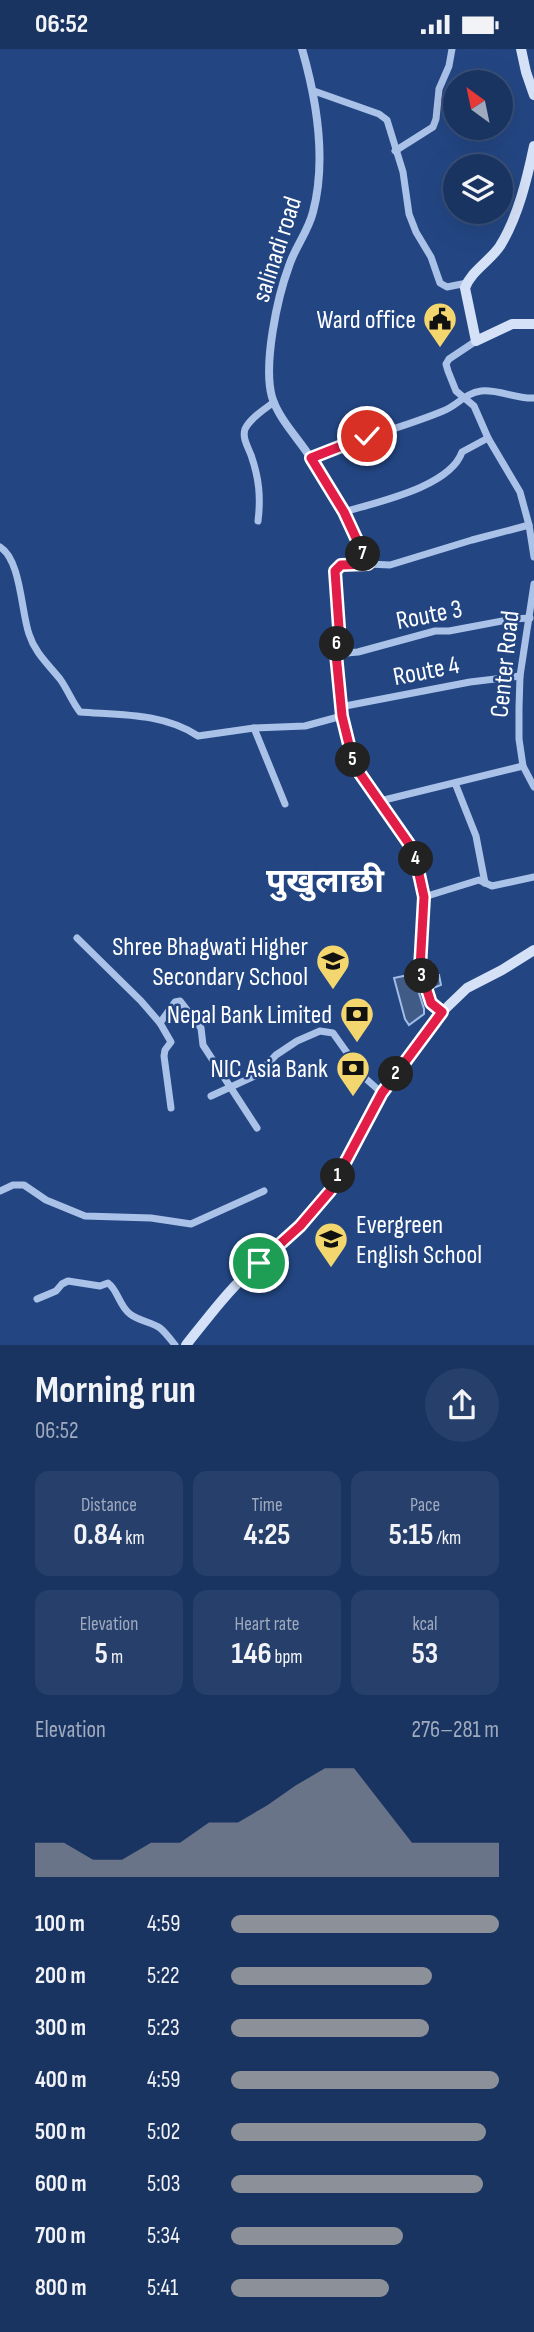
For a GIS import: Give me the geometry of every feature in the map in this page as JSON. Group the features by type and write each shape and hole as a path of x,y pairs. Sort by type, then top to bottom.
{"main road":[{"path":"521,49 534,95"},
{"path":"534,146 524,186 506,235 491,258 467,283 465,293 476,341 512,324 534,324"},
{"path":"186,1345 226,1296 320,1206 382,1093 442,1012 467,988 534,950"}],"street":[{"name":"salinadi road","path":"302,49 314,91 319,174 309,226 289,264 277,304 270,378 274,402 279,412 344,512 368,564"},
{"path":"395,151 433,127 439,89 449,66 452,49"},
{"path":"314,91 383,117 389,124 403,172 409,214 431,257 440,283 447,286 467,283"},
{"path":"476,341 449,359 446,365 454,388 474,406 488,438 516,483 529,525 534,557"},
{"path":"311,458 451,408 465,397 482,391 534,398"},
{"path":"258,521 260,490 244,432 249,423 274,402"},
{"path":"344,512 397,498 433,481 458,463 462,452 488,438"},
{"path":"442,1012 431,1003 420,968 424,897 414,851 354,765 342,716 336,654 339,628 335,571 341,565 390,565 529,525"},
{"path":"0,547 6,550 17,576 28,631 35,649 61,681 80,712 162,720 183,726 198,736 254,728 305,726 342,716"},
{"name":"Center Road","path":"534,584 520,676 519,739 523,766 534,787"},
{"name":"Route 3","path":"336,654 358,652 435,631 530,618"},
{"name":"Route 4","path":"340,707 470,682 520,676"},
{"path":"254,728 285,804"},
{"path":"380,801 523,766"},
{"path":"455,783 476,836 485,883"},
{"path":"424,897 479,880 492,886 534,877"},
{"path":"77,938 141,1001 160,1023 171,1042 164,1056 171,1108"},
{"path":"160,1023 175,1002 180,1000 201,1028 203,1045 257,1128"},
{"path":"211,1096 257,1075 276,1055 297,1041 320,1031 333,1033 339,1039 353,1058 356,1067 382,1093"},
{"path":"0,1191 13,1185 24,1185 46,1201 85,1216 151,1218 191,1224 264,1191"},
{"path":"37,1299 56,1291 68,1281 100,1286 108,1283 114,1288 129,1314 146,1324 159,1327 176,1345"}],"water":[{"path":"432,963 441,985 431,989 423,965"},
{"path":"413,974 424,1014 409,1025 394,978"}],"place":[{"name":"Ward office","path":"440,349"},
{"name":"Shree Bhagwati Higher Secondary School","path":"333,991"},
{"name":"Nepal Bank Limited","path":"357,1044"},
{"name":"NIC Asia Bank","path":"353,1098"},
{"name":"Evergreen English School","path":"331,1269"}],"district":[{"name":"पुखुलाछी","path":"325,880"}],"route":[{"path":"259,1263 320,1206 382,1093 442,1012 431,1003 420,968 424,897 414,851 354,765 340,707 335,571 341,565 368,564 344,512 311,458 367,436"}]}
